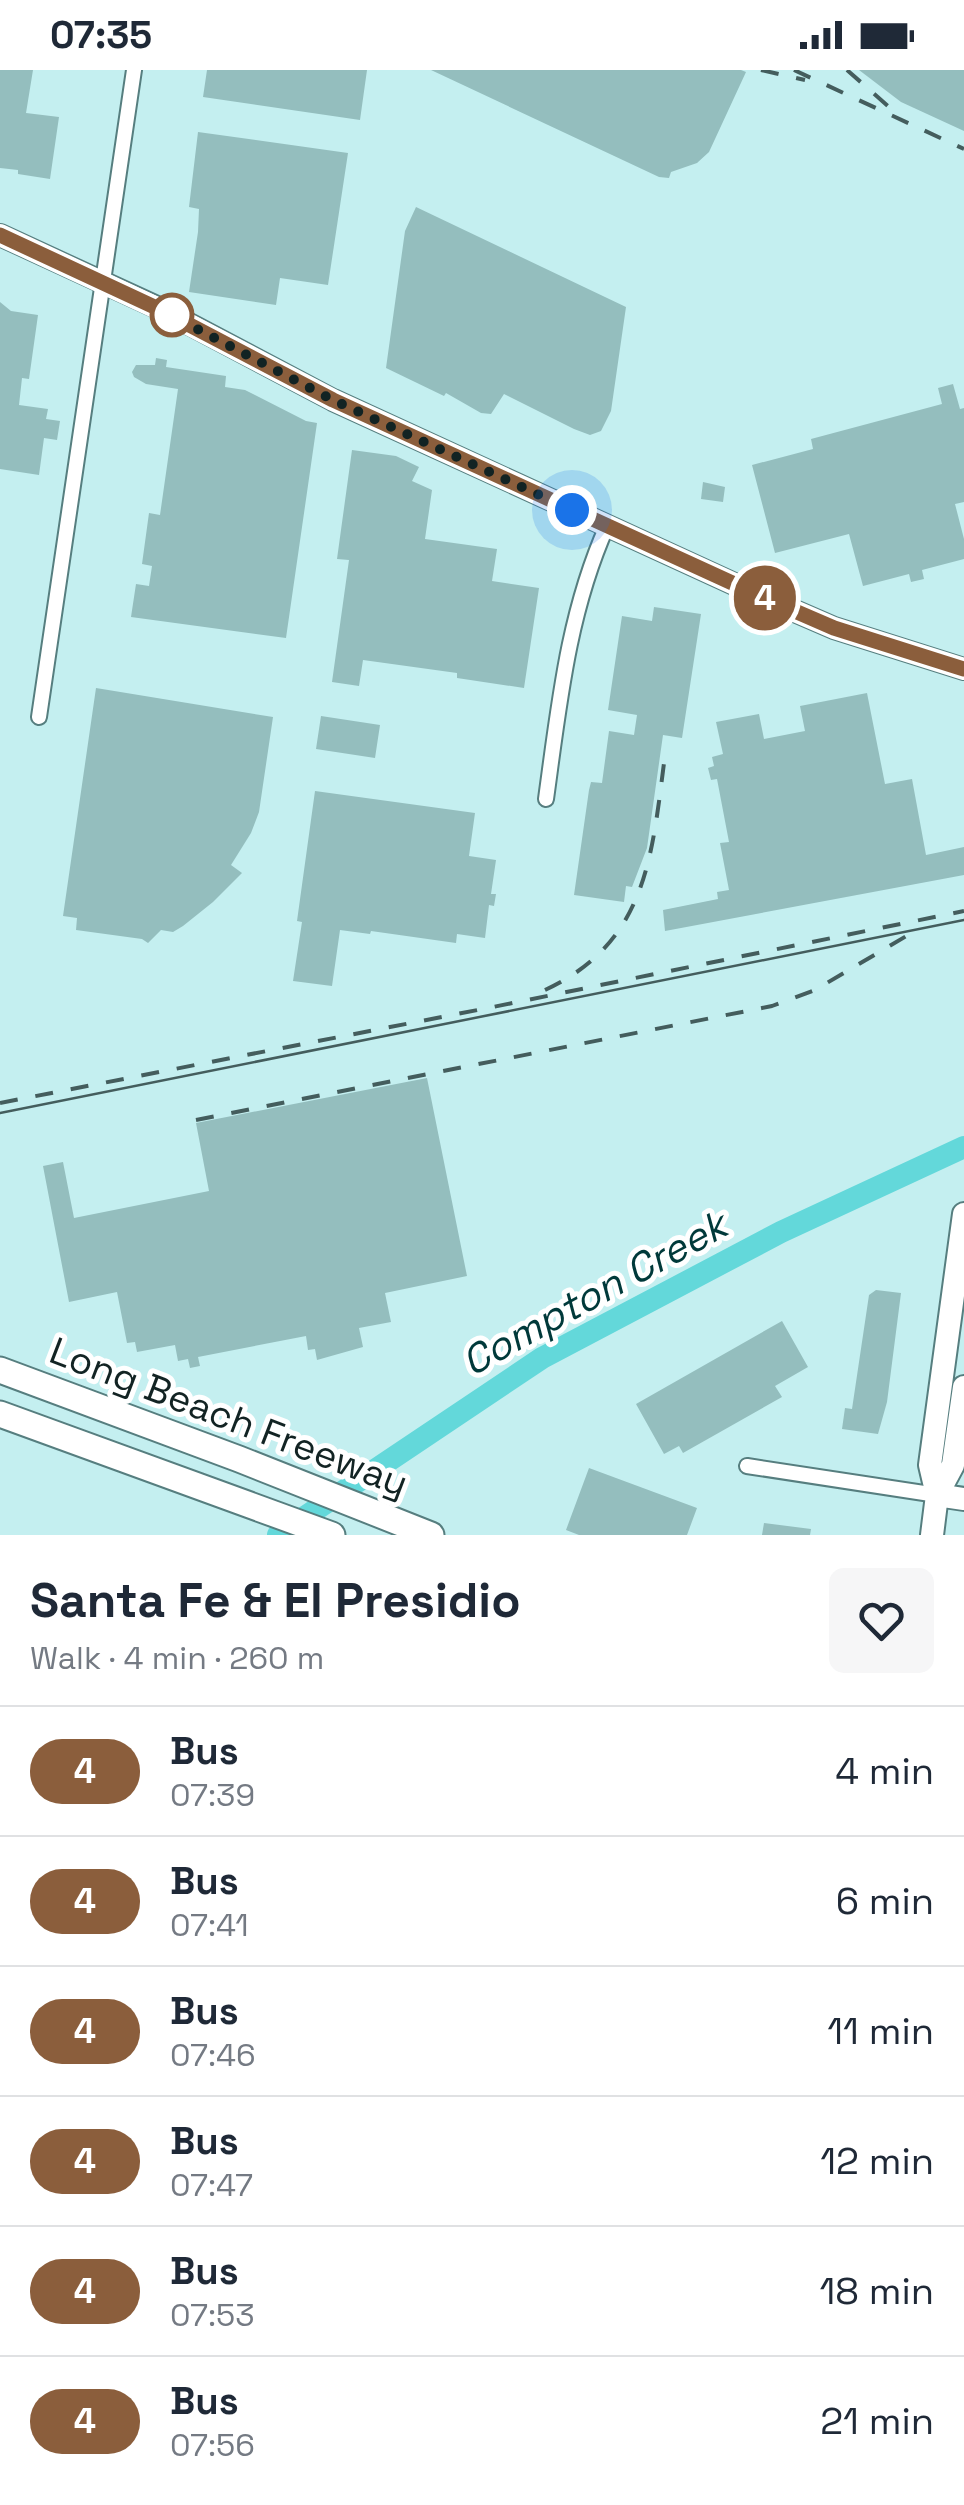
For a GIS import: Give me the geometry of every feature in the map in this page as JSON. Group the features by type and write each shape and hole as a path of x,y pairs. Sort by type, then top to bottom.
{"highway":[{"name":"Long Beach Freeway","path":"0,1370 420,1531"},
{"name":"Long Beach Freeway","path":"0,1414 332,1535"}],"main road":[{"path":"0,235 104,282 333,400 607,526 834,628 964,669"},
{"path":"932,1535 937,1495 930,1465 964,1214"},
{"path":"937,1495 953,1465 964,1388"},
{"path":"937,1495 964,1499"}],"street":[{"path":"39,717 134,70"},
{"path":"546,798 573,623 583,584 607,526"},
{"path":"747,1466 937,1495"}],"building":[{"path":"0,70 33,70 26,113 59,117 50,179 0,168"},
{"path":"207,70 367,70 360,120 203,97"},
{"path":"431,70 746,72 709,152 697,163 671,172 669,178 659,177"},
{"path":"859,70 964,70 964,131 901,102"},
{"path":"198,132 348,153 328,285 280,278 276,305 189,292 198,232 199,209 189,207"},
{"path":"416,207 626,307 611,411 601,431 590,435 574,429 504,394 491,414 481,413 446,393 444,396 386,368 405,231"},
{"path":"0,302 11,311 38,315 29,379 22,378 19,405 48,409 46,419 60,421 57,440 44,438 39,475 0,469"},
{"path":"156,358 167,360 166,367 226,376 225,387 245,390 317,423 286,638 131,617 136,584 149,586 152,566 142,564 149,513 160,515 178,389 146,384 134,377 136,365 155,365"},
{"path":"953,384 960,409 964,408 964,502 955,504 964,539 964,559 922,570 924,579 911,582 909,574 863,586 849,534 775,553 752,465 813,449 811,439 942,404 938,388"},
{"path":"352,450 396,456 419,467 412,481 432,490 425,539 497,549 492,581 539,588 524,688 457,678 457,673 363,660 359,686 332,682 349,560 337,559"},
{"path":"703,482 725,487 723,502 701,499"},
{"path":"654,607 701,614 682,738 663,735 647,848 632,887 626,886 624,902 574,895 589,790 591,782 602,783 609,731 634,735 637,715 608,710 622,616 652,621"},
{"path":"96,688 273,717 259,812 231,865 242,873 183,926 173,932 161,930 148,943 76,930 77,918 63,916"},
{"path":"867,693 885,784 912,779 926,855 964,847 964,875 665,931 663,910 718,899 717,892 729,890 720,843 729,842 717,779 711,780 708,768 714,766 712,757 723,754 716,722 759,714 764,739 805,731 800,706"},
{"path":"321,716 380,725 375,758 316,749"},
{"path":"315,791 475,813 469,856 496,860 491,894 496,894 494,906 489,905 485,938 457,934 456,943 340,930 332,986 293,981"},
{"path":"427,1078 467,1276 385,1293 391,1322 359,1328 363,1347 317,1360 315,1349 308,1350 306,1336 198,1357 200,1366 190,1368 188,1359 178,1361 175,1345 137,1352 135,1342 127,1343 117,1292 69,1302 43,1166 63,1162 74,1218 209,1191 196,1123"},
{"path":"876,1290 901,1293 887,1402 878,1434 842,1429 845,1408 852,1409 869,1295"},
{"path":"782,1321 808,1367 775,1386 782,1397 683,1453 679,1446 664,1454 636,1404"},
{"path":"589,1468 697,1508 687,1535 579,1535 566,1530"},
{"path":"764,1523 811,1529 810,1535 762,1535"}],"waterway":[{"name":"Compton Creek","path":"278,1535 542,1358 781,1232 964,1147"}],"tram line":[{"path":"0,1113 964,920"}],"railway":[{"path":"761,70 805,80"},
{"path":"794,70 964,149"},
{"path":"847,70 888,106"},
{"path":"545,990 580,970 607,946 626,919 650,856 666,748"},
{"path":"0,1103 964,911"},
{"path":"196,1120 772,1006 815,990 920,928"}],"bus line":[{"name":"4","path":"0,235 161,310 333,400 767,599 834,628 964,669"}],"route":[{"path":"172,315 161,310 333,400 572,510"}]}
